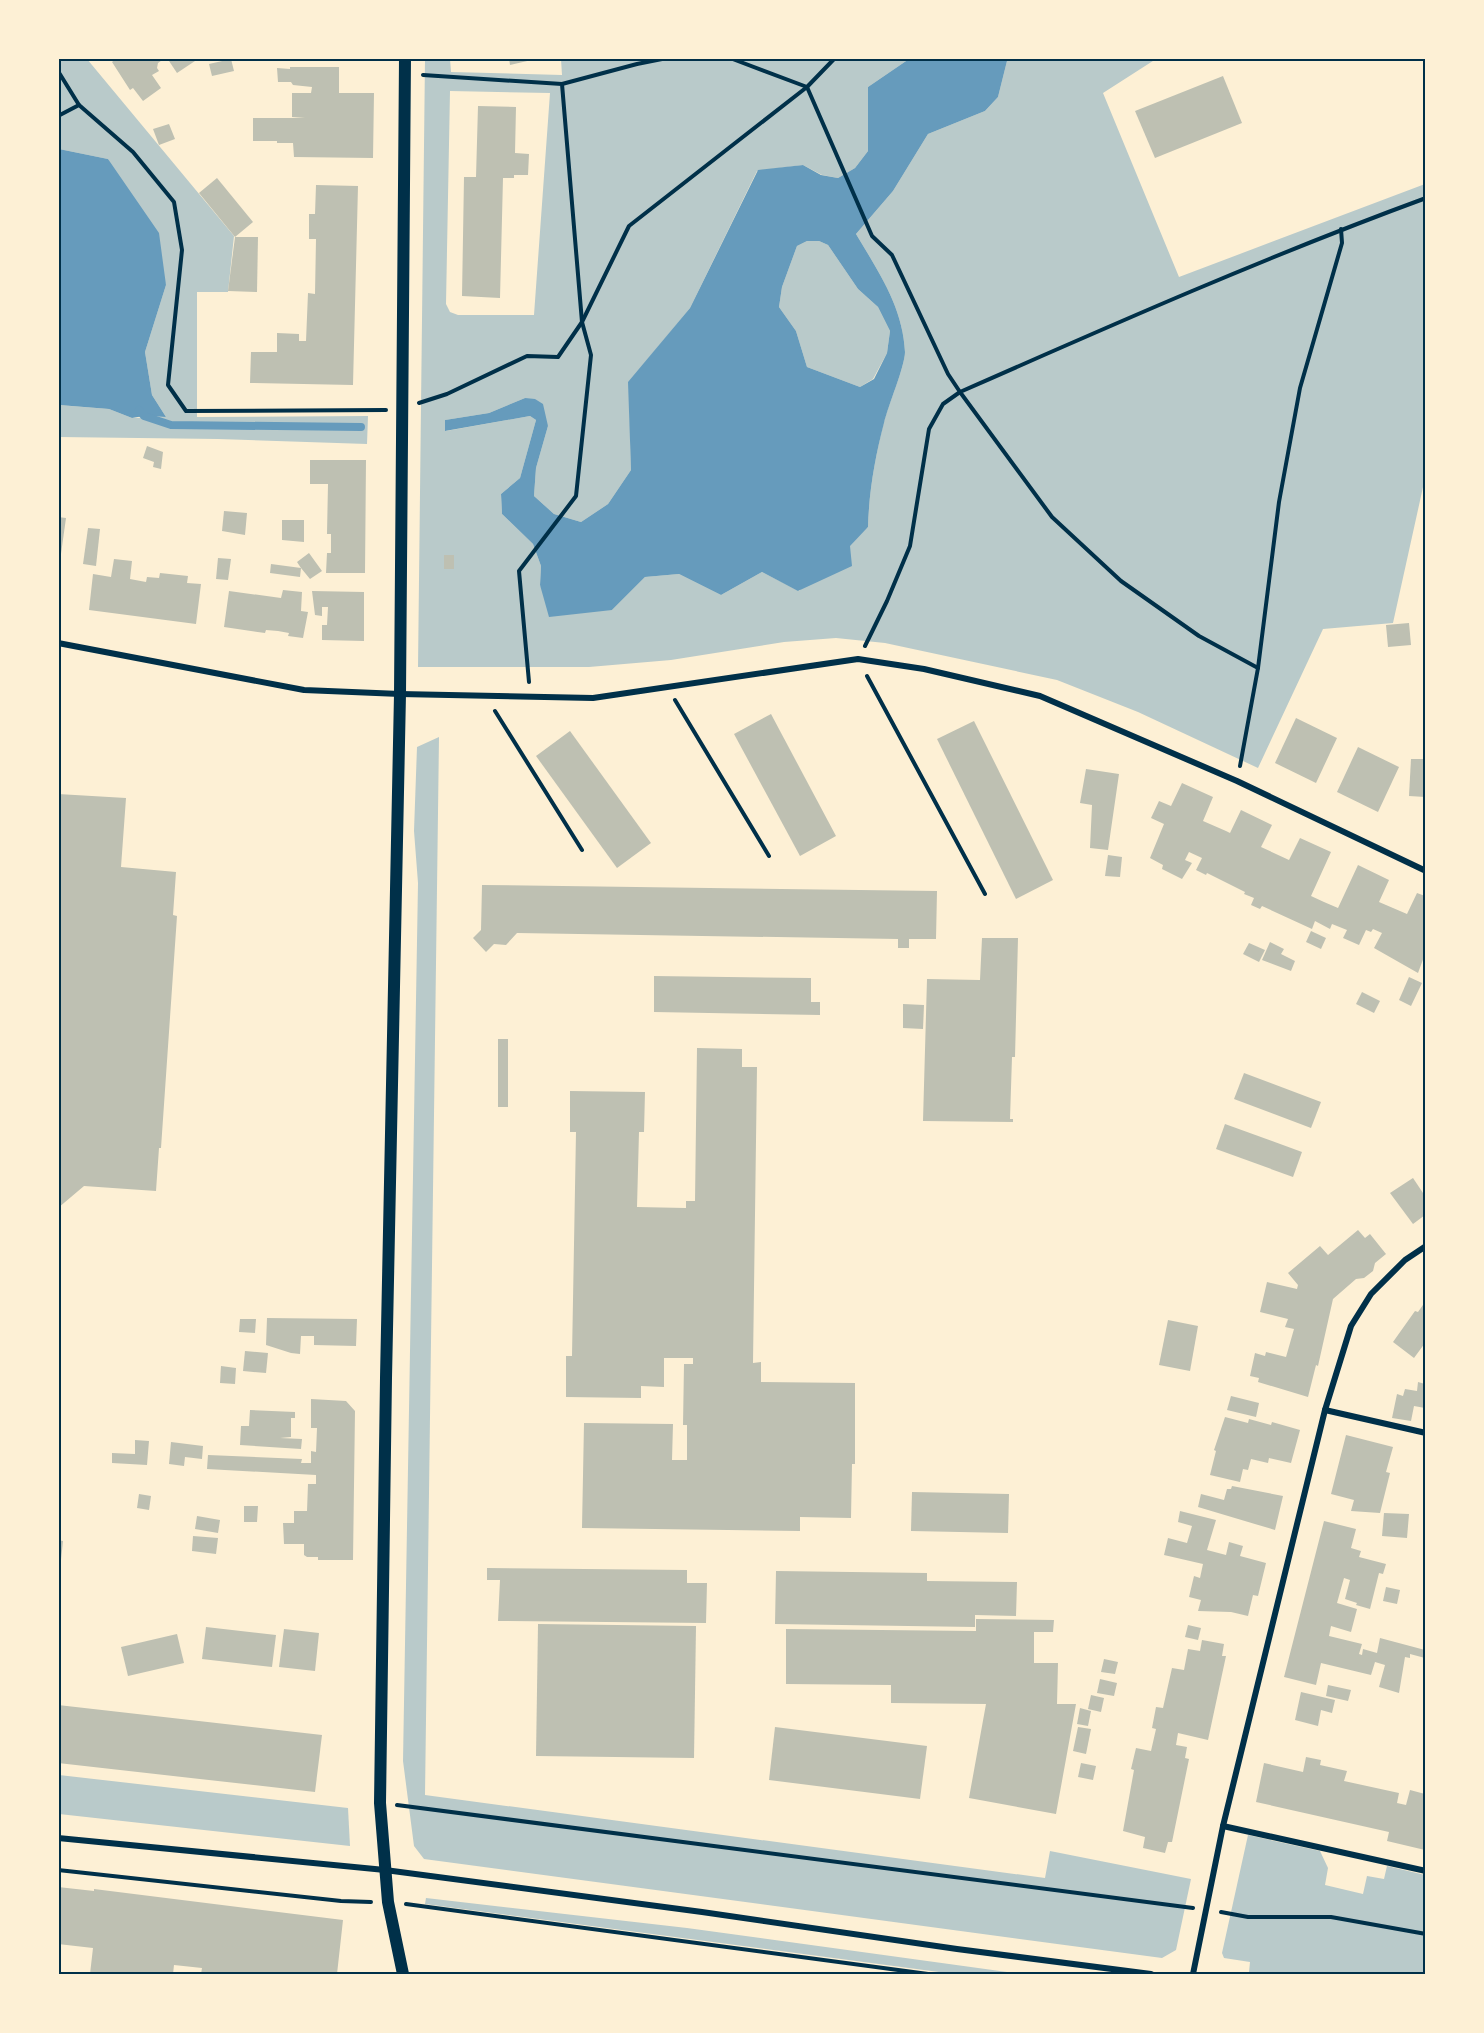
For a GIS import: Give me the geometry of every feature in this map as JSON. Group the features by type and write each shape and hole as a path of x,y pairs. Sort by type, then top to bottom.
{"main road":[{"path":"404,1974 388,1902 380,1803 385,1401 400,694 405,58"}],"street":[{"path":"58,643 304,690 400,694 593,698 858,659 924,669 1040,696 1237,781 1425,871"},
{"path":"1192,1974 1222,1826 1325,1410 1351,1326 1371,1294 1405,1260 1425,1246"},
{"path":"1325,1410 1425,1433"},
{"path":"1222,1826 1425,1871"},
{"path":"58,1838 385,1870 1151,1974"}],"path":[{"path":"406,74 562,84 667,58"},
{"path":"730,58 807,87 872,236 892,255 948,374 1052,517 1121,581 1199,636 1258,668"},
{"path":"58,71 79,105 133,152 174,202 182,250 168,385 186,411 359,411 402,409 447,394 527,356 558,357 582,322 629,226 807,87 834,58"},
{"path":"530,695 519,571 576,496 591,355 582,322 562,84"},
{"path":"58,116 79,105"},
{"path":"985,894 858,659 887,602 910,546 929,429 943,404 960,392 1175,297 1341,229 1425,198"},
{"path":"1237,781 1258,668 1279,502 1299,388 1342,243 1341,229"},
{"path":"669,688 769,856"},
{"path":"485,695 582,850"},
{"path":"380,1803 717,1845 965,1880 1205,1909 1248,1917 1331,1917 1425,1934"},
{"path":"58,1870 341,1901 388,1902 928,1974"}],"shaded area":[{"path":"59,59 87,59 234,236 228,292 197,292 197,417 368,416 367,444 59,437 58,405 109,409 132,418 166,417 152,395 145,352 166,285 108,159 59,149"},
{"path":"425,59 450,59 451,72 562,75 561,59 909,59 868,87 868,151 855,168 838,178 822,175 803,165 757,171 690,308 629,382 631,470 608,504 581,522 554,514 534,496 536,468 548,426 525,398 489,413 445,420 446,431 530,416 536,420 520,478 501,494 502,514 533,544 541,566 540,586 612,610 645,577 679,574 721,595 762,572 799,591 868,527 871,488 878,448 905,352 900,320 888,290 856,234 893,191 928,134 985,111 998,97 1007,61 1010,59 1156,59 1103,93 1179,277 1425,184 1425,478 1393,623 1323,629 1258,768 1138,712 1057,680 885,643 836,638 784,642 671,660 589,667 418,667","holes":["450,91 550,93 534,315 458,315 450,312 446,304"]},
{"path":"807,241 819,241 828,245 858,289 878,307 890,331 887,353 873,379 860,387 807,367 796,331 779,307 782,287 797,246"},
{"path":"439,737 425,1795 1045,1878 1050,1851 1191,1879 1176,1950 1162,1958 424,1859 414,1846 403,1761 418,883 414,831 417,747"},
{"path":"59,1775 348,1808 350,1846 59,1814"},
{"path":"1248,1835 1320,1851 1328,1868 1325,1885 1363,1894 1367,1876 1384,1879 1387,1866 1425,1875 1425,1974 1270,1974 1249,1972 1250,1962 1224,1958 1222,1953"},
{"path":"426,1898 687,1928 1022,1974 954,1974 425,1904"}],"water":[{"path":"909,59 1010,59 1007,61 998,97 985,111 928,134 893,191 856,234 888,290 900,320 905,352 878,449 871,488 868,527 850,546 852,566 798,591 762,572 721,595 679,574 645,577 612,610 549,617 540,585 541,566 533,544 502,514 501,494 520,478 536,420 530,416 445,431 445,420 489,413 525,398 535,399 543,404 548,426 536,468 534,496 554,514 581,522 608,504 631,470 628,382 690,308 758,170 803,165 821,175 838,178 855,168 868,151 868,87","holes":["807,241 819,241 828,245 858,289 878,307 890,331 887,353 874,379 860,387 807,367 796,331 779,307 782,287 797,246"]},
{"path":"59,149 108,159 159,233 166,285 145,352 152,395 166,417 132,418 109,409 59,405"}],"building":[{"path":"117,58 165,58 158,63 159,71 152,75 161,88 143,101 133,88 130,90 112,62"},
{"path":"167,58 193,58 195,61 177,73"},
{"path":"509,58 536,58 536,59 510,65"},
{"path":"231,59 234,71 212,76 209,64"},
{"path":"290,67 339,67 339,93 374,93 373,158 294,157 293,143 253,141 253,118 305,118 292,117 292,93 311,93 312,87 293,85 291,82 278,82 277,68 290,69"},
{"path":"1223,76 1242,123 1155,158 1135,111"},
{"path":"478,106 516,107 515,153 529,154 528,175 503,178 500,298 462,296 464,177 476,177"},
{"path":"169,124 175,139 159,145 153,129"},
{"path":"217,178 253,222 235,237 199,193"},
{"path":"316,185 358,186 353,385 250,383 251,352 277,352 277,333 299,334 299,341 306,341 308,293 315,294 316,239 309,239 309,214 315,214"},
{"path":"235,237 258,237 257,292 228,291"},
{"path":"147,446 163,452 161,469 153,467 154,462 143,458"},
{"path":"310,460 366,460 365,573 326,573 327,553 331,553 331,534 327,534 328,484 310,484"},
{"path":"224,511 247,513 245,535 222,531"},
{"path":"58,517 66,518 60,561 58,561"},
{"path":"282,520 304,520 304,542 282,540"},
{"path":"88,528 100,529 96,566 83,564"},
{"path":"309,553 322,571 310,579 297,562"},
{"path":"444,555 454,555 454,569 444,569"},
{"path":"218,558 231,559 228,580 216,579"},
{"path":"114,559 132,561 130,579 146,582 147,577 159,578 160,573 188,576 187,583 201,584 196,624 89,610 93,574 111,577"},
{"path":"271,564 301,568 300,577 270,573"},
{"path":"283,590 302,592 301,611 308,612 303,638 288,636 289,633 278,631 266,630 265,633 224,627 229,591 281,598"},
{"path":"312,591 364,592 364,641 322,640 322,625 327,625 328,607 322,607 322,616 315,615"},
{"path":"1409,623 1411,645 1388,647 1386,625"},
{"path":"771,714 836,836 800,856 734,734"},
{"path":"1296,718 1337,738 1316,783 1275,763"},
{"path":"974,721 1053,880 1016,899 937,739"},
{"path":"570,731 651,843 617,868 536,756"},
{"path":"1358,747 1399,767 1378,812 1337,792"},
{"path":"1411,759 1425,759 1425,797 1409,796"},
{"path":"1086,769 1119,774 1108,850 1090,848 1092,805 1080,803"},
{"path":"1182,783 1213,797 1203,821 1230,833 1241,810 1272,825 1261,847 1289,860 1300,838 1331,852 1311,896 1338,908 1358,865 1389,880 1379,902 1407,914 1417,893 1425,896 1425,954 1418,973 1374,948 1382,933 1373,929 1371,932 1366,930 1359,945 1343,938 1347,930 1332,924 1330,929 1315,921 1312,929 1262,906 1260,909 1251,905 1254,898 1244,894 1245,892 1196,870 1202,858 1189,852 1185,860 1192,863 1182,879 1162,869 1163,865 1150,858 1164,824 1151,818 1159,801 1171,806"},
{"path":"58,794 126,798 121,867 176,872 173,915 177,916 156,1191 84,1186 58,1208"},
{"path":"1108,855 1122,857 1120,877 1105,876"},
{"path":"482,885 937,891 936,939 909,939 909,948 898,948 898,939 517,933 506,945 494,944 486,952 473,938 481,930"},
{"path":"1311,931 1326,938 1321,949 1306,942"},
{"path":"982,938 1018,938 1015,1057 1012,1057 1010,1119 1013,1119 1013,1122 923,1121 927,979 980,980"},
{"path":"1270,942 1284,949 1281,954 1295,961 1291,971 1262,960"},
{"path":"1249,943 1265,950 1259,962 1243,954"},
{"path":"654,976 811,978 811,1002 820,1002 820,1015 654,1012"},
{"path":"1409,977 1422,983 1411,1006 1399,1000"},
{"path":"1362,992 1380,1001 1374,1013 1356,1004"},
{"path":"903,1004 924,1005 923,1029 903,1028"},
{"path":"498,1039 508,1039 508,1107 498,1107"},
{"path":"697,1048 742,1049 742,1067 757,1067 753,1363 761,1362 761,1382 855,1383 855,1464 852,1464 851,1518 800,1517 800,1531 582,1528 584,1423 673,1424 672,1460 687,1460 687,1425 683,1425 684,1364 693,1364 693,1358 664,1358 664,1387 641,1386 641,1398 566,1397 566,1356 572,1356 576,1132 570,1132 570,1091 645,1092 644,1132 639,1132 637,1207 686,1208 686,1201 695,1201"},
{"path":"1244,1073 1321,1102 1311,1128 1234,1099"},
{"path":"1225,1124 1302,1152 1293,1177 1216,1149"},
{"path":"1413,1178 1425,1196 1425,1215 1413,1224 1390,1193"},
{"path":"1358,1230 1365,1238 1370,1234 1386,1254 1375,1263 1373,1271 1364,1278 1356,1279 1333,1299 1318,1366 1316,1365 1308,1397 1258,1382 1259,1378 1250,1376 1255,1353 1265,1356 1266,1352 1286,1357 1294,1329 1285,1327 1288,1319 1260,1312 1267,1282 1297,1289 1298,1285 1288,1273 1320,1246 1328,1255"},
{"path":"1425,1302 1425,1343 1414,1358 1393,1342 1415,1311 1418,1312"},
{"path":"267,1318 357,1319 356,1346 314,1345 314,1336 301,1336 300,1354 291,1353 266,1345"},
{"path":"240,1319 256,1319 255,1333 239,1332"},
{"path":"1168,1320 1198,1326 1190,1371 1159,1365"},
{"path":"245,1351 268,1353 266,1373 243,1371"},
{"path":"221,1366 236,1368 235,1384 220,1383"},
{"path":"1418,1382 1425,1384 1425,1408 1414,1406 1411,1421 1392,1418 1397,1394 1403,1396 1405,1389 1417,1391"},
{"path":"1231,1396 1259,1403 1256,1417 1227,1410"},
{"path":"311,1399 346,1401 355,1411 353,1560 318,1560 318,1557 304,1555 304,1544 284,1544 283,1523 294,1523 294,1511 307,1511 308,1484 316,1484 316,1475 207,1469 208,1455 302,1459 301,1463 311,1463 311,1451 316,1452 317,1428 311,1428"},
{"path":"250,1410 295,1412 295,1418 291,1418 291,1437 280,1438 302,1439 301,1449 240,1445 241,1426 249,1426"},
{"path":"1225,1417 1248,1423 1249,1419 1271,1425 1272,1422 1300,1430 1291,1463 1269,1458 1268,1463 1251,1459 1248,1470 1243,1469 1240,1482 1210,1475 1216,1451 1214,1450"},
{"path":"1346,1435 1393,1447 1386,1472 1390,1473 1380,1513 1351,1511 1354,1500 1331,1494"},
{"path":"135,1440 149,1441 147,1465 112,1463 112,1453 135,1454"},
{"path":"171,1442 203,1446 202,1459 185,1457 184,1466 169,1464"},
{"path":"1232,1486 1283,1496 1275,1530 1198,1507 1201,1494 1224,1500 1227,1489 1231,1489"},
{"path":"912,1492 1009,1494 1008,1533 911,1531"},
{"path":"139,1494 151,1496 149,1510 137,1508"},
{"path":"244,1506 258,1506 257,1522 244,1522"},
{"path":"1180,1511 1216,1520 1207,1550 1226,1555 1229,1542 1243,1546 1240,1556 1266,1563 1258,1596 1253,1595 1248,1616 1231,1612 1198,1611 1201,1600 1189,1597 1194,1576 1200,1578 1203,1564 1164,1555 1168,1538 1187,1543 1192,1526 1178,1522"},
{"path":"1384,1513 1409,1514 1407,1538 1382,1536"},
{"path":"197,1516 220,1520 218,1533 195,1529"},
{"path":"1324,1521 1356,1529 1351,1548 1361,1551 1359,1557 1386,1564 1383,1574 1379,1573 1370,1609 1345,1599 1350,1580 1344,1578 1337,1603 1357,1609 1351,1632 1331,1626 1329,1636 1362,1644 1359,1654 1362,1655 1363,1649 1377,1653 1380,1638 1425,1650 1425,1658 1410,1654 1410,1658 1405,1657 1399,1693 1379,1687 1385,1665 1375,1662 1371,1675 1321,1663 1316,1685 1284,1677"},
{"path":"193,1536 218,1538 216,1554 192,1551"},
{"path":"58,1540 63,1541 61,1560 58,1560"},
{"path":"487,1568 687,1570 687,1583 707,1583 706,1623 498,1621 500,1580 487,1580"},
{"path":"776,1571 927,1573 927,1581 1017,1582 1016,1616 975,1615 975,1627 775,1624"},
{"path":"1386,1587 1400,1590 1397,1604 1383,1601"},
{"path":"976,1619 1054,1620 1053,1632 1034,1632 1034,1663 1058,1663 1057,1704 1076,1704 1056,1814 969,1798 986,1704 891,1703 891,1685 786,1684 786,1629 976,1631"},
{"path":"538,1624 696,1626 694,1758 536,1756"},
{"path":"1188,1625 1201,1628 1198,1640 1185,1637"},
{"path":"206,1627 276,1635 272,1667 202,1659"},
{"path":"284,1629 319,1633 315,1671 279,1667"},
{"path":"177,1634 184,1663 128,1676 121,1647"},
{"path":"1202,1640 1224,1644 1222,1656 1226,1656 1208,1740 1178,1733 1176,1745 1187,1747 1185,1758 1189,1759 1172,1842 1168,1842 1165,1853 1143,1848 1145,1837 1123,1831 1136,1748 1151,1751 1156,1729 1152,1728 1156,1707 1163,1708 1172,1668 1184,1670 1188,1649 1200,1651"},
{"path":"1104,1659 1118,1662 1115,1674 1101,1672"},
{"path":"1100,1679 1117,1683 1114,1696 1097,1693"},
{"path":"1328,1685 1351,1690 1348,1701 1326,1696"},
{"path":"1301,1692 1335,1700 1332,1713 1321,1710 1318,1726 1295,1720"},
{"path":"1091,1695 1104,1698 1101,1712 1088,1709"},
{"path":"58,1705 322,1735 315,1792 58,1763"},
{"path":"1080,1708 1091,1711 1088,1726 1077,1724"},
{"path":"775,1727 927,1746 920,1799 769,1780"},
{"path":"1078,1727 1091,1729 1086,1754 1073,1751"},
{"path":"1306,1757 1321,1760 1320,1765 1347,1771 1344,1781 1399,1793 1397,1803 1406,1805 1410,1790 1425,1794 1423,1809 1425,1809 1425,1850 1387,1841 1389,1832 1256,1802 1264,1763 1303,1772"},
{"path":"1081,1763 1096,1766 1093,1780 1078,1777"},
{"path":"58,1887 94,1891 94,1889 343,1920 337,1974 201,1974 202,1968 174,1965 173,1974 90,1974 93,1948 58,1944"}],"waterway":[{"path":"139,410 144,416 171,425 361,427"}]}
